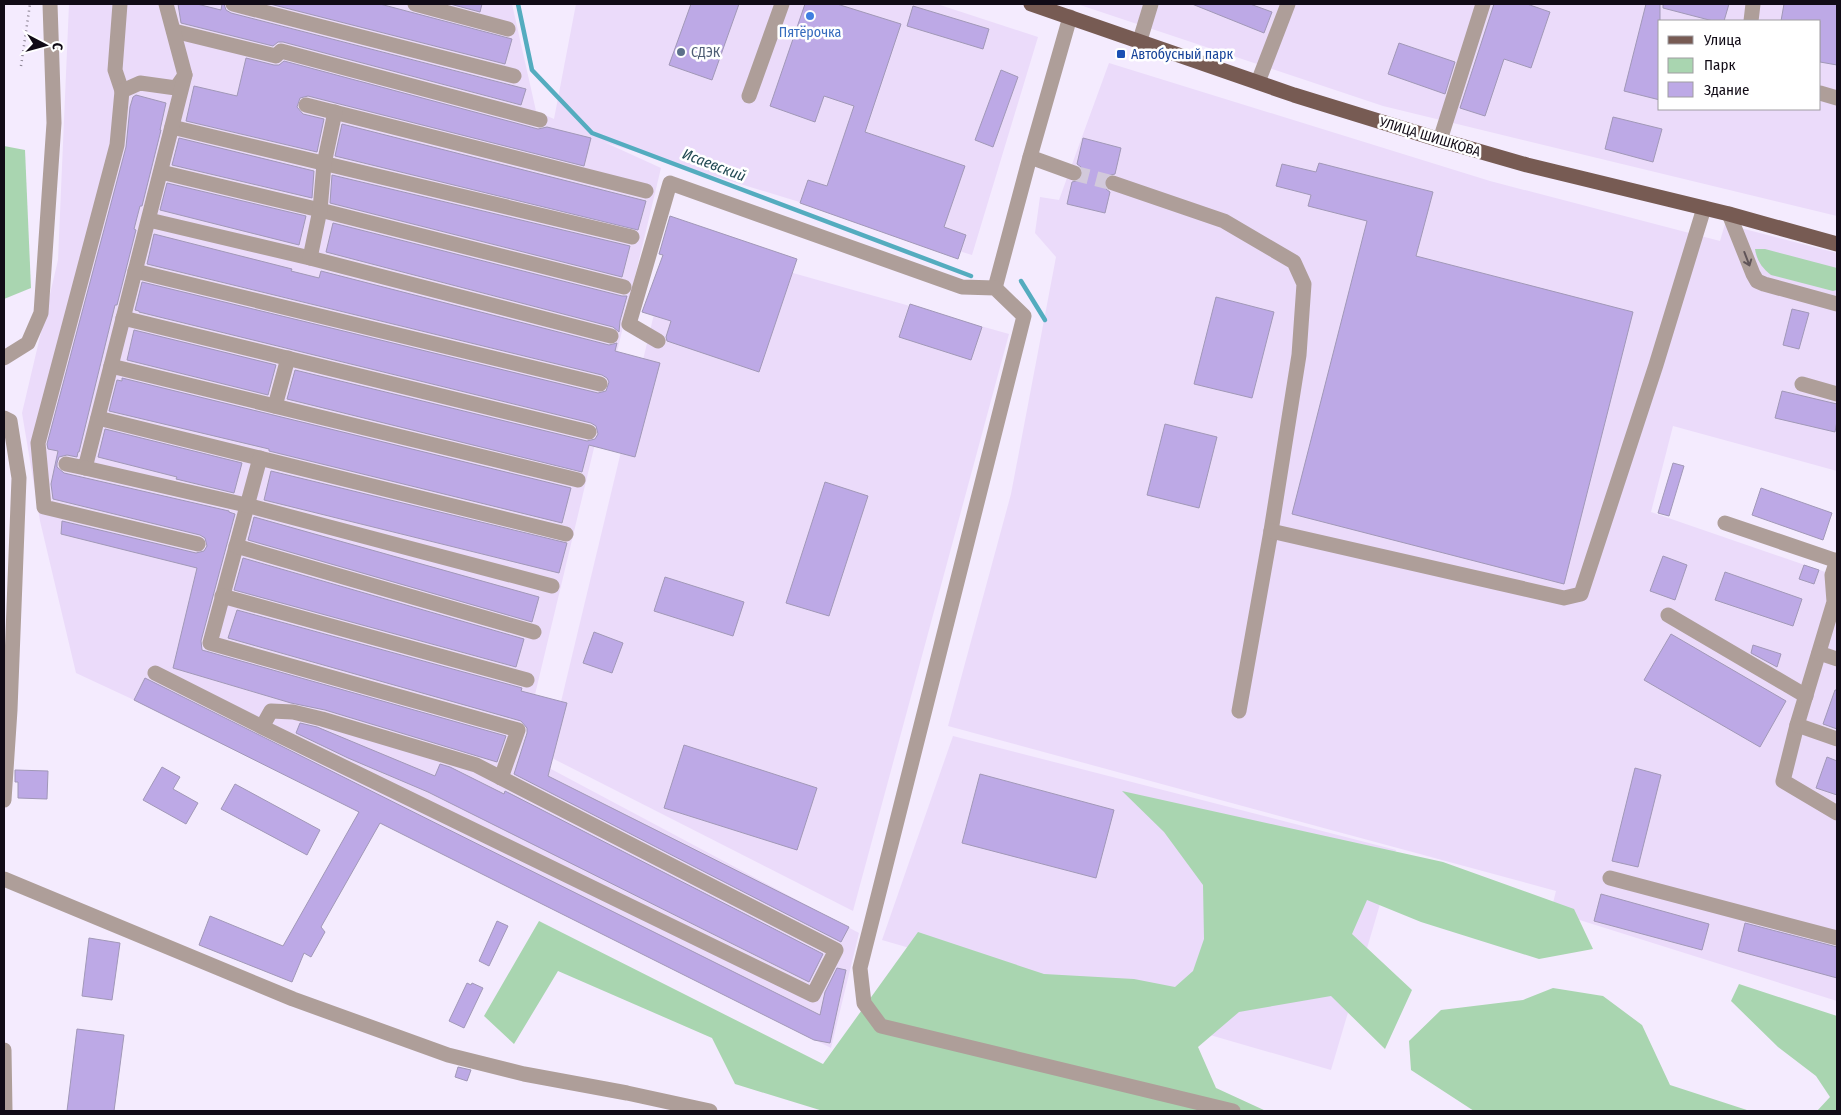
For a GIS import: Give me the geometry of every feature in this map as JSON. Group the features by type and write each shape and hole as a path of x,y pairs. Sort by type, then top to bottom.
{"main road":[{"name":"УЛИЦА ШИШКОВА","path":"1031,4 1330,106 1440,140 1527,165 1729,214 1837,244"}],"street":[{"path":"4,358 28,343 41,313 54,123 50,4"},
{"path":"120,4 115,70 122,91 117,145 38,443 44,506 198,544"},
{"path":"85,468 186,76 166,4"},
{"path":"232,4 514,76"},
{"path":"415,4 508,29"},
{"path":"749,96 782,4"},
{"path":"1140,40 1152,4"},
{"path":"1258,82 1288,4"},
{"path":"1440,140 1483,4"},
{"path":"1751,20 1753,4"},
{"path":"995,288 1070,17"},
{"path":"174,31 276,56 282,51 540,120"},
{"path":"122,91 140,83 176,88 186,76"},
{"path":"1821,93 1837,98"},
{"path":"306,105 646,191"},
{"path":"310,258 320,210 324,164 335,112"},
{"path":"172,127 632,238"},
{"path":"1030,157 1074,173"},
{"path":"161,172 624,287"},
{"path":"1113,183 1224,222 1294,262 1304,284 1299,354 1271,531 1239,711"},
{"path":"658,341 629,324 670,184 962,287 995,288 1024,316 860,968 864,1003 881,1026 1233,1111"},
{"path":"1271,531 1564,598 1581,594 1656,365 1704,208"},
{"path":"1729,214 1757,281 1837,304"},
{"path":"148,220 310,258 611,336"},
{"path":"136,271 600,384"},
{"path":"123,318 590,432"},
{"path":"275,406 288,358"},
{"path":"111,366 578,480"},
{"path":"1802,384 1837,394"},
{"path":"4,418 10,421 19,478 10,710 4,800"},
{"path":"98,418 566,534"},
{"path":"260,458 210,643 518,730 501,778"},
{"path":"66,464 246,505 552,586"},
{"path":"1725,523 1837,560 1832,574 1836,603 1797,725 1783,781 1837,813"},
{"path":"236,546 534,632"},
{"path":"222,596 527,680"},
{"path":"1668,615 1806,696"},
{"path":"1819,653 1837,659"},
{"path":"155,673 262,727 813,995 836,950 476,765 322,718 293,712 272,711 262,727"},
{"path":"1797,725 1837,738"},
{"path":"1610,878 1837,938"},
{"path":"4,879 293,999 448,1055 524,1074 710,1111"},
{"path":"4,1050 5,1111"}],"path":[{"path":"21,66 30,4"}],"shaded area":[{"path":"69,4 512,4 536,111 554,119 576,4 937,4 1038,37 972,255 604,142 661,168 521,753 859,933 831,1048 134,700 76,673 40,521 22,413 58,260"},
{"path":"1077,4 1837,4 1837,216 1383,106"},
{"path":"1109,63 1490,181 1720,241 1725,224 1837,253 1837,471 1673,426 1651,512 1837,576 1837,1001 1551,911 1556,891 948,726 1011,494 1056,257 1035,233 1040,197 1059,200"},
{"path":"672,239 1009,334 853,911 548,756"},
{"path":"953,736 1396,850 1331,1070 882,940"}],"green space":[{"path":"4,146 25,150 31,288 4,299"},
{"path":"1755,249 1765,249 1837,268 1837,290 1833,291 1771,275 1760,264"},
{"path":"1122,791 1443,862 1574,909 1593,949 1539,959 1421,922 1367,900 1352,934 1412,990 1385,1049 1331,996 1239,1012 1198,1047 1216,1088 1266,1111 823,1111 735,1084 712,1038 558,971 514,1044 484,1016 539,921 823,1064 918,932 1044,974 1134,979 1175,987 1193,971 1204,939 1203,885 1164,832"},
{"path":"1739,984 1837,1016 1837,1111 1817,1111 1830,1097 1816,1076 1778,1047 1731,1001"},
{"path":"1553,988 1603,996 1642,1025 1670,1085 1750,1111 1474,1111 1411,1070 1409,1041 1441,1010 1523,1000"}],"building":[{"path":"178,4 197,4 221,10 222,4 224,4 226,10 231,13 526,89 521,105 283,42 278,42 273,46 181,23"},
{"path":"270,4 380,4 512,39 505,64"},
{"path":"450,4 482,4 480,12"},
{"path":"691,4 739,4 712,80 669,65"},
{"path":"805,4 837,4 901,24 865,132 965,166 944,227 966,235 958,259 800,203 808,180 827,186 854,106 824,96 815,122 770,106"},
{"path":"1192,4 1250,4 1272,12 1264,33"},
{"path":"1494,4 1527,4 1550,12 1531,68 1504,59 1485,116 1460,108"},
{"path":"1646,4 1660,4 1660,20 1658,20 1658,100 1624,91"},
{"path":"1663,4 1729,4 1724,20 1709,20 1663,8"},
{"path":"1784,4 1837,4 1837,65 1821,62 1821,20 1781,20"},
{"path":"913,6 989,29 983,49 907,26"},
{"path":"1399,43 1455,62 1445,94 1388,74"},
{"path":"246,58 274,65 279,65 284,61 538,129 547,127 591,138 584,166 308,96 300,98 297,107 303,114 324,119 317,152 186,121 194,86 237,96"},
{"path":"1001,70 1018,77 993,147 975,140"},
{"path":"136,95 166,103 161,130 142,206 140,206 134,229 136,230 117,305 115,305 79,452 77,457 67,455 59,457 57,467 64,473 229,511 235,514 201,641 202,650 506,736 497,762 325,710 291,703 173,668 197,568 61,534 62,521 196,553 204,551 207,546 205,538 200,535 53,499 51,484 58,451 48,449 47,444 126,147 130,107 133,97"},
{"path":"1613,117 1662,129 1653,162 1605,149"},
{"path":"342,124 646,201 638,230 335,156"},
{"path":"179,138 314,171 312,198 172,165"},
{"path":"1083,138 1121,148 1115,174 1107,176 1104,180 1106,189 1110,192 1105,213 1067,204 1072,182 1080,180 1083,176 1081,167 1077,164"},
{"path":"1319,163 1433,192 1416,256 1633,312 1564,584 1292,514 1367,221 1308,206 1311,195 1276,186 1282,164 1316,172"},
{"path":"332,175 630,246 622,277 330,203"},
{"path":"167,183 306,216 299,245 160,210"},
{"path":"670,216 797,259 759,372 667,341 666,337 671,321 642,312 663,255 659,254"},
{"path":"333,223 627,296 619,332 613,327 326,252"},
{"path":"154,234 292,269 291,271 319,278 321,271 609,345 617,343 615,351 660,363 635,457 589,445 582,472 287,399 295,370 587,441 595,439 598,434 596,426 591,423 139,312 135,310 142,282 598,393 606,391 609,382 602,375 147,264"},
{"path":"1216,297 1274,312 1252,398 1194,384"},
{"path":"910,304 982,327 971,360 899,337"},
{"path":"1792,309 1809,313 1799,349 1783,345"},
{"path":"134,330 276,365 268,395 127,360"},
{"path":"122,378 571,488 562,523 269,451 269,449 109,411 117,380 122,381"},
{"path":"1782,391 1837,404 1835,432 1775,418"},
{"path":"1165,424 1217,437 1199,508 1147,495"},
{"path":"105,429 242,463 234,493 98,457"},
{"path":"1673,463 1684,466 1669,516 1658,513"},
{"path":"271,471 567,543 559,573 264,500"},
{"path":"825,482 868,496 829,616 786,603"},
{"path":"1761,488 1832,513 1823,540 1752,515"},
{"path":"254,517 539,597 532,622 248,540"},
{"path":"1663,556 1687,565 1675,600 1650,591"},
{"path":"243,558 524,639 516,667 234,590"},
{"path":"1804,565 1819,570 1814,584 1799,579"},
{"path":"1725,572 1802,599 1793,626 1715,600"},
{"path":"665,577 744,602 733,636 654,611"},
{"path":"237,610 522,688 521,691 567,703 548,776 849,927 841,942 514,774 527,733 527,728 521,721 228,638"},
{"path":"594,632 623,643 612,673 583,663"},
{"path":"1671,634 1786,701 1760,747 1644,680"},
{"path":"1753,645 1781,654 1777,667 1751,653"},
{"path":"145,678 820,1015 825,992 837,968 846,970 830,1043 814,1040 380,823 321,927 325,932 311,957 304,953 292,982 199,945 210,916 283,946 359,812 134,700"},
{"path":"1835,690 1837,690 1837,729 1823,724"},
{"path":"300,723 317,727 435,776 440,764 450,767 504,794 505,791 823,954 809,982 428,792 348,758 296,733"},
{"path":"684,745 817,788 797,850 664,808"},
{"path":"1827,757 1837,761 1837,795 1816,788"},
{"path":"162,767 180,777 173,789 198,803 186,824 143,800"},
{"path":"1635,768 1661,775 1638,867 1612,861"},
{"path":"15,770 48,771 47,799 18,798 18,782 15,782"},
{"path":"980,774 1114,810 1096,878 962,843"},
{"path":"235,784 320,830 307,855 221,809"},
{"path":"1601,894 1709,924 1702,950 1594,921"},
{"path":"497,921 508,926 489,966 479,961"},
{"path":"1745,923 1837,947 1837,978 1738,951"},
{"path":"89,938 120,943 112,1000 82,996"},
{"path":"467,983 483,988 464,1028 449,1021"},
{"path":"77,1029 124,1035 114,1111 67,1111"},
{"path":"458,1067 471,1070 467,1081 455,1077"}],"waterway":[{"name":"Исаевский","path":"518,4 532,70 592,133 971,276"},
{"name":"Исаевский","path":"1021,281 1045,320"}],"tunnel":[{"path":"1074,173 1113,183"}],"place":[{"name":"Пятёрочка","path":"810,16"},
{"name":"СДЭК","path":"681,52"},
{"name":"Автобусный парк","path":"1121,54"}]}
